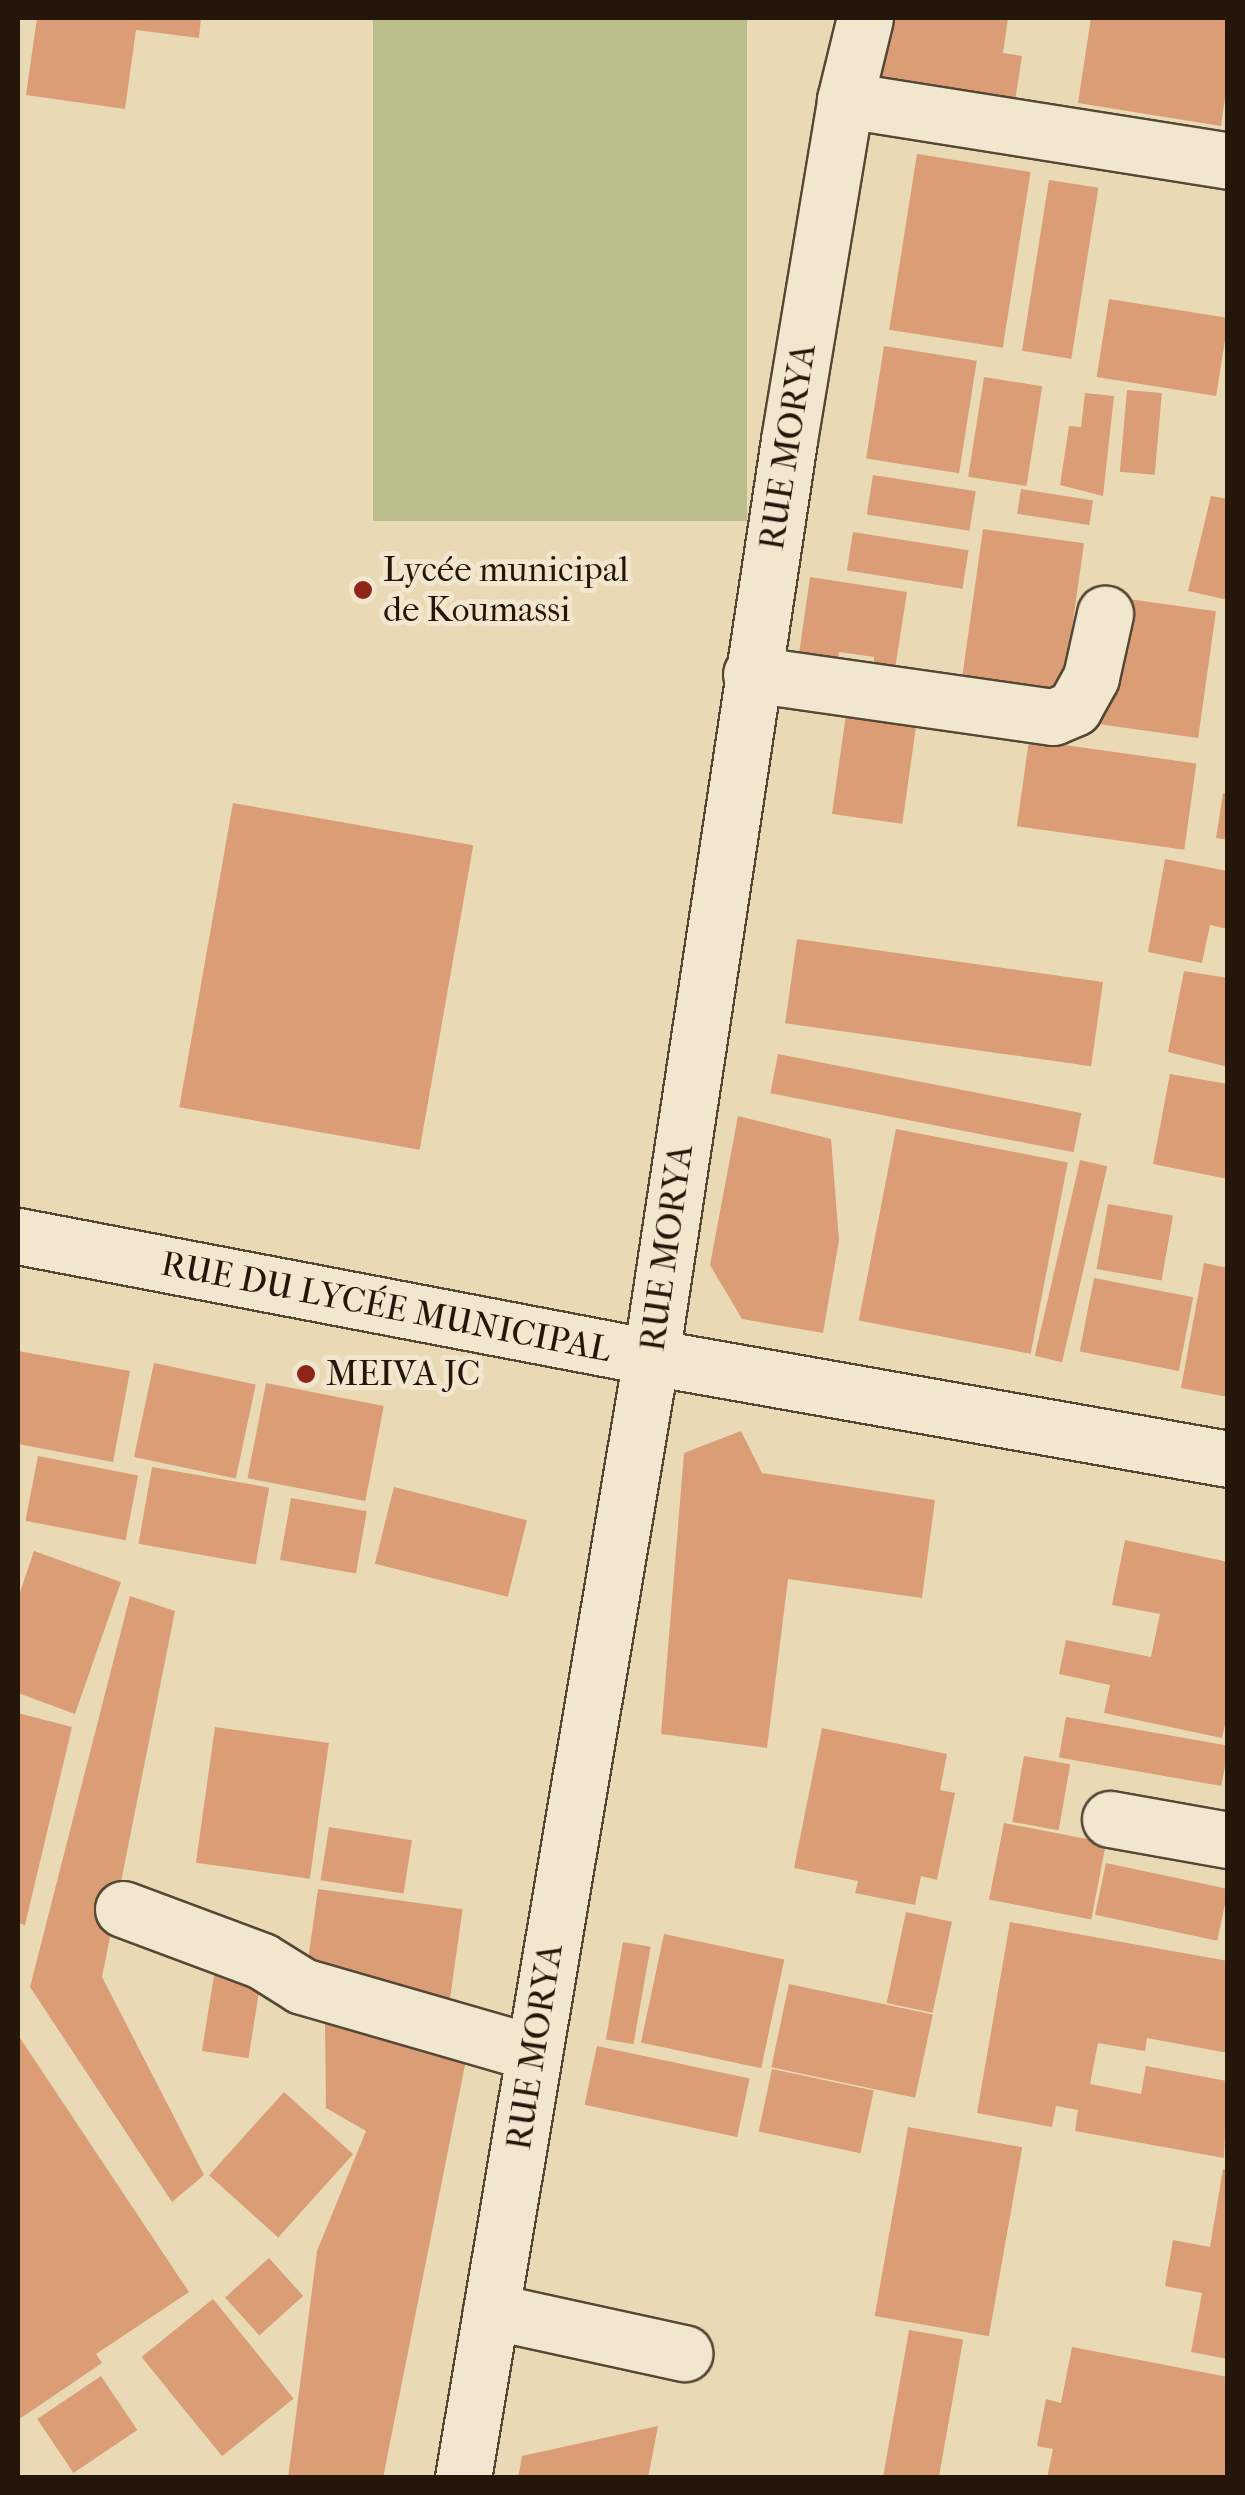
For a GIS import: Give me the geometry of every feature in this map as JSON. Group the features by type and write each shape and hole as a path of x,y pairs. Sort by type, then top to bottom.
{"street":[{"name":"RUE MORYA","path":"463,2478 651,1358 751,674 845,100 865,18"},
{"path":"845,100 1228,161"},
{"path":"751,674 1052,716 1074,708 1091,677 1105,614"},
{"name":"RUE DU LYCÉE MUNICIPAL","path":"18,1236 651,1358 1228,1459"},
{"path":"1110,1819 1228,1840"},
{"path":"122,1909 262,1961 302,1986 534,2054"},
{"path":"492,2310 684,2353"}],"green space":[{"path":"373,18 747,18 747,521 373,521"}],"building":[{"path":"37,18 201,18 199,38 136,30 125,109 26,95"},
{"path":"879,18 1008,18 1003,53 1022,56 1013,114 868,91"},
{"path":"1091,18 1228,18 1228,77 1221,126 1078,103"},
{"path":"917,154 1031,172 1003,348 889,330"},
{"path":"1049,180 1098,188 1071,359 1022,351"},
{"path":"1109,299 1228,318 1216,396 1097,377"},
{"path":"884,346 977,361 959,473 866,459"},
{"path":"984,377 1042,386 1026,486 968,477"},
{"path":"1127,390 1162,393 1155,475 1120,472"},
{"path":"1085,393 1114,396 1103,496 1060,485 1069,426 1081,427"},
{"path":"873,475 976,491 969,531 867,515"},
{"path":"1021,489 1093,500 1089,525 1017,514"},
{"path":"1211,496 1228,499 1228,600 1188,591"},
{"path":"983,529 1084,543 1063,692 962,678"},
{"path":"853,532 969,550 962,589 847,571"},
{"path":"810,577 907,592 895,669 874,666 874,657 839,652 838,660 799,654"},
{"path":"1114,597 1216,611 1198,738 1096,724"},
{"path":"847,707 917,717 902,824 832,814"},
{"path":"1029,740 1196,764 1184,850 1017,826"},
{"path":"1223,793 1228,794 1228,840 1216,838"},
{"path":"233,803 473,845 420,1150 179,1107"},
{"path":"1165,859 1228,871 1228,929 1210,925 1202,963 1148,952"},
{"path":"797,939 1103,982 1091,1066 785,1023"},
{"path":"1184,971 1228,978 1228,1067 1168,1052"},
{"path":"778,1054 1081,1113 1074,1152 770,1093"},
{"path":"1170,1074 1228,1084 1228,1179 1153,1164"},
{"path":"738,1116 831,1139 839,1240 823,1333 742,1319 710,1265"},
{"path":"896,1129 1068,1162 1031,1354 859,1320"},
{"path":"1080,1160 1107,1166 1062,1362 1035,1356"},
{"path":"1108,1204 1173,1215 1162,1280 1097,1269"},
{"path":"1204,1263 1228,1268 1228,1397 1181,1388"},
{"path":"1094,1278 1193,1297 1179,1371 1080,1352"},
{"path":"18,1351 130,1371 113,1462 18,1444"},
{"path":"154,1363 256,1385 236,1479 134,1457"},
{"path":"266,1383 384,1406 365,1501 247,1478"},
{"path":"741,1431 762,1473 935,1500 922,1598 788,1579 767,1748 661,1734 684,1453"},
{"path":"38,1456 138,1475 126,1540 25,1521"},
{"path":"152,1467 269,1488 256,1564 138,1544"},
{"path":"394,1487 527,1520 508,1597 375,1564"},
{"path":"291,1498 367,1511 356,1573 280,1560"},
{"path":"1125,1540 1228,1562 1228,1712 1222,1738 1104,1713 1110,1685 1059,1674 1066,1640 1151,1657 1160,1614 1112,1605"},
{"path":"34,1551 121,1582 75,1714 18,1693 18,1598"},
{"path":"130,1596 175,1611 102,1977 204,2175 172,2202 30,1987"},
{"path":"18,1713 72,1727 25,1925 18,1923"},
{"path":"1066,1717 1228,1746 1221,1786 1059,1757"},
{"path":"215,1727 329,1743 310,1879 196,1863"},
{"path":"822,1728 947,1754 940,1790 955,1793 937,1880 921,1876 915,1905 855,1893 858,1881 794,1868"},
{"path":"1024,1756 1070,1764 1059,1830 1012,1822"},
{"path":"1004,1823 1106,1843 1091,1919 989,1900"},
{"path":"329,1827 412,1840 404,1893 321,1880"},
{"path":"1106,1863 1228,1889 1217,1941 1095,1915"},
{"path":"318,1889 463,1909 449,2002 305,1982"},
{"path":"906,1912 952,1922 933,2013 887,2003"},
{"path":"1010,1922 1228,1961 1228,2053 1147,2038 1145,2051 1098,2043 1090,2084 1141,2094 1146,2066 1227,2081 1224,2158 1075,2131 1078,2110 1056,2106 1052,2127 977,2113"},
{"path":"664,1934 784,1960 761,2068 641,2043"},
{"path":"623,1942 651,1947 633,2044 606,2039"},
{"path":"215,1969 261,1976 248,2058 202,2051"},
{"path":"789,1984 933,2015 915,2098 771,2067"},
{"path":"325,2023 467,2055 383,2478 288,2478 317,2251 366,2131 326,2108"},
{"path":"18,2035 189,2292 96,2354 102,2363 18,2420"},
{"path":"597,2046 750,2078 737,2137 585,2105"},
{"path":"772,2069 874,2091 860,2153 759,2132"},
{"path":"284,2092 353,2154 278,2237 209,2175"},
{"path":"908,2127 1022,2147 989,2336 875,2316"},
{"path":"1223,2169 1228,2170 1228,2359 1191,2352 1202,2293 1165,2286 1173,2240 1210,2247"},
{"path":"269,2258 303,2296 259,2335 225,2297"},
{"path":"213,2299 294,2398 222,2456 142,2357"},
{"path":"909,2330 963,2340 939,2478 883,2478"},
{"path":"1072,2347 1228,2377 1228,2478 1047,2478 1053,2449 1037,2446 1046,2399 1061,2403"},
{"path":"101,2376 137,2430 74,2473 37,2419"},
{"path":"658,2426 648,2478 518,2478 522,2456"}],"place":[{"name":"Lycée municipal de Koumassi","path":"363,590"},
{"name":"MEIVA JC","path":"306,1374"}]}
